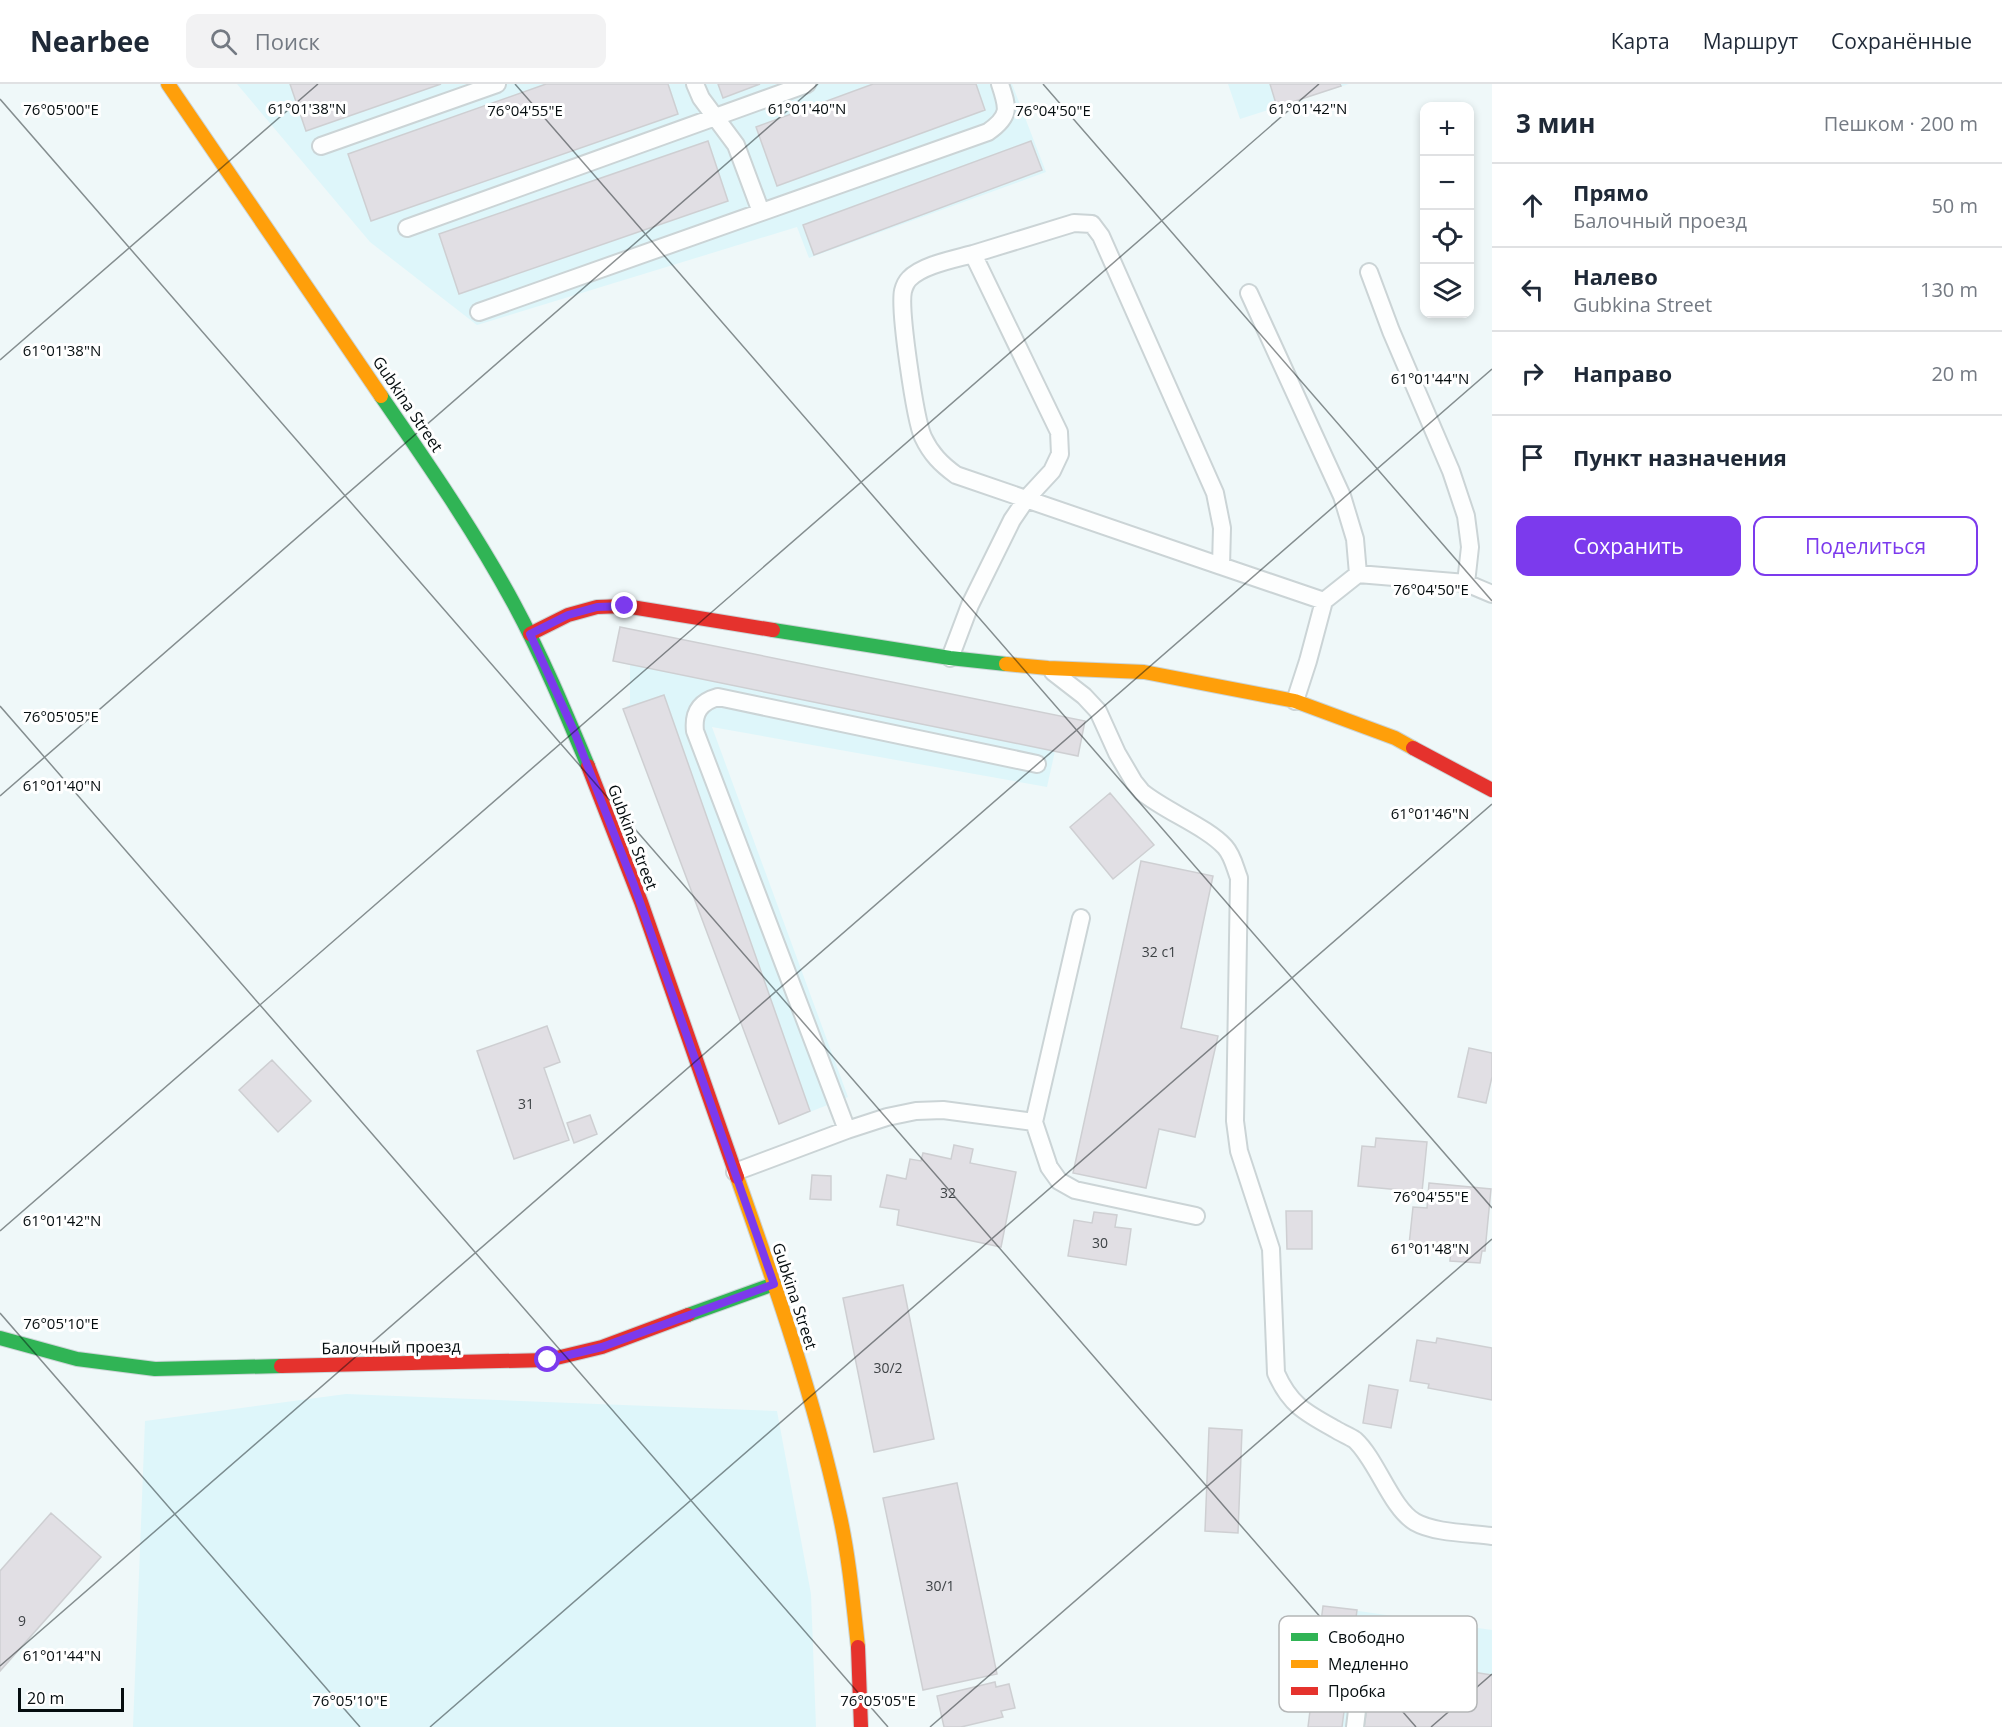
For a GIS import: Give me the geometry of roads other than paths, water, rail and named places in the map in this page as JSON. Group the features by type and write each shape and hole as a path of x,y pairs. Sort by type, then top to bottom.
{"street":[{"name":"Gubkina Street","path":"168,84 439,479 530,634 574,731 634,885 774,1284 815,1415 840,1510 855,1607 862,1696 861,1727"},
{"path":"530,634 568,615 597,607 625,606 950,658 1048,668 1144,672 1295,701 1395,738 1492,790"},
{"name":"Балочный проезд","path":"0,1338 77,1359 154,1369 548,1360 602,1347 774,1284"}],"lane":[{"path":"321,146 497,84"},
{"path":"695,84 701,98 736,145 761,212"},
{"path":"407,228 807,84"},
{"path":"478,312 988,132 999,124 1006,114 1007,105 1000,84"},
{"path":"1221,566 1222,528 1215,493 1101,236 1092,224 1074,223 919,271 908,280 903,291 903,312 916,411 921,434 930,452 941,465 956,475 1027,498 1221,566 1324,600"},
{"path":"950,658 970,604 1012,520 1027,498 1052,471 1060,454 1059,432 973,254"},
{"path":"1369,272 1391,331 1451,471 1466,516 1470,547 1466,583"},
{"path":"1249,293 1341,496 1355,539 1358,574"},
{"path":"1295,701 1324,600 1358,574 1466,583 1492,594"},
{"path":"1048,668 1084,696 1098,711 1117,753 1142,792 1226,848 1239,878 1235,1121 1239,1151 1270,1249 1276,1373 1283,1389 1292,1402 1305,1412 1354,1440 1369,1457 1401,1508 1413,1521 1427,1528 1492,1536"},
{"path":"847,1130 695,731 694,721 697,712 701,705 709,699 718,697 1037,764"},
{"path":"1080,918 1034,1122 1049,1167 1059,1181 1075,1190 1196,1216"},
{"path":"735,1172 847,1130 887,1117 916,1111 943,1110 1034,1122"},
{"path":"1355,1727 1357,1712"}]}
